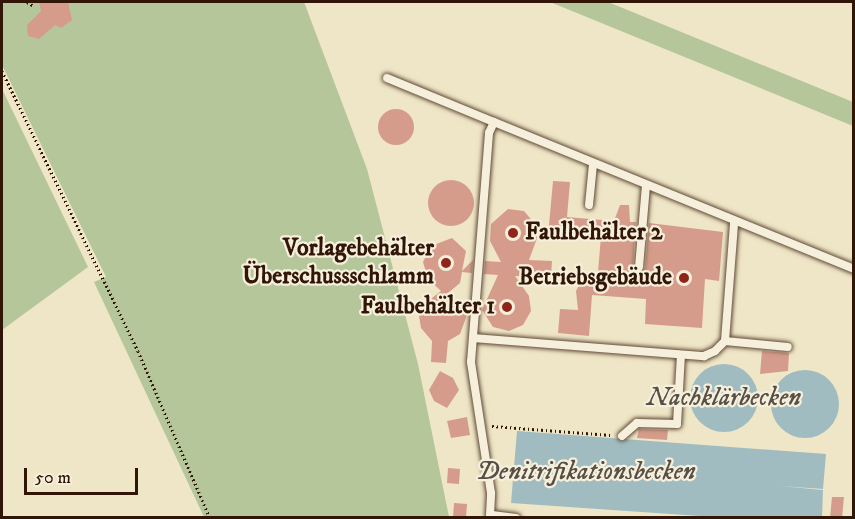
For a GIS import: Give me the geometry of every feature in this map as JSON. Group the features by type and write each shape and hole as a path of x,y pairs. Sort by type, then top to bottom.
{"lane":[{"path":"387,78 734,223 854,269"},
{"path":"495,122 489,133 471,362 490,493 489,515 516,518"},
{"path":"589,205 593,164"},
{"path":"639,267 646,186"},
{"path":"725,341 734,223"},
{"path":"473,338 704,356 725,341 788,347"},
{"path":"622,436 637,423 677,424 681,355"}],"path":[{"path":"27,2 34,6"},
{"path":"2,71 138,351 210,518"},
{"path":"480,425 622,436"}],"green space":[{"path":"2,2 304,2 367,169 418,364 449,517 204,517 94,282 106,277 2,65"},
{"path":"550,2 608,2 853,102 853,126"},
{"path":"2,89 88,267 2,330"}],"water":[{"name":"Nachklärbecken","path":"717,364 731,364 743,369 753,379 758,398 753,417 743,427 731,432 717,432 705,427 695,417 690,405 690,391 695,379 705,369"},
{"name":"Nachklärbecken","path":"798,370 812,370 824,375 834,385 839,404 834,423 824,433 812,438 798,438 786,433 776,423 771,411 771,397 776,385 786,375"},
{"name":"Denitrifikationsbecken","path":"517,431 826,454 823,489 780,486 823,490 822,517 714,517 511,503"}],"building":[{"path":"39,2 68,2 72,20 61,28 55,25 39,39 28,36 27,25 41,11"},
{"path":"396,109 408,115 414,127 408,139 396,145 384,139 378,127 384,115"},
{"path":"456,180 468,186 473,194 473,212 468,220 460,225 446,226 438,223 431,216 428,198 431,190 438,183"},
{"path":"553,181 570,182 567,217 614,221 620,205 629,205 630,222 636,222 633,267 638,273 645,268 649,223 723,232 719,281 705,279 702,328 645,324 646,299 592,295 589,336 558,333 560,309 578,310 576,291 586,272 598,272 601,236 548,236"},
{"path":"508,209 524,211 540,230 529,260 552,261 551,276 515,276 529,296 531,311 523,325 509,331 493,327 482,310 498,275 484,274 485,261 501,262 490,241 491,224"},
{"path":"452,238 466,251 462,271 473,260 472,273 462,272 460,283 448,293 467,315 460,334 448,341 446,363 431,362 432,341 421,328 419,316 423,305 441,291 428,279 423,262 431,246"},
{"path":"762,351 789,353 788,371 760,374"},
{"path":"440,371 453,378 459,390 447,408 434,401 429,390"},
{"path":"467,417 470,435 451,438 447,421"},
{"path":"639,429 668,430 667,440 637,438"},
{"path":"448,468 460,469 459,484 447,483"},
{"path":"832,497 844,497 842,518 830,518"},
{"path":"454,503 467,504 466,518 453,518"}],"place":[{"name":"Faulbehälter 2","path":"513,233"},
{"name":"Vorlagebehälter Überschussschlamm","path":"446,263"},
{"name":"Betriebsgebäude","path":"684,278"},
{"name":"Faulbehälter 1","path":"507,307"}]}
